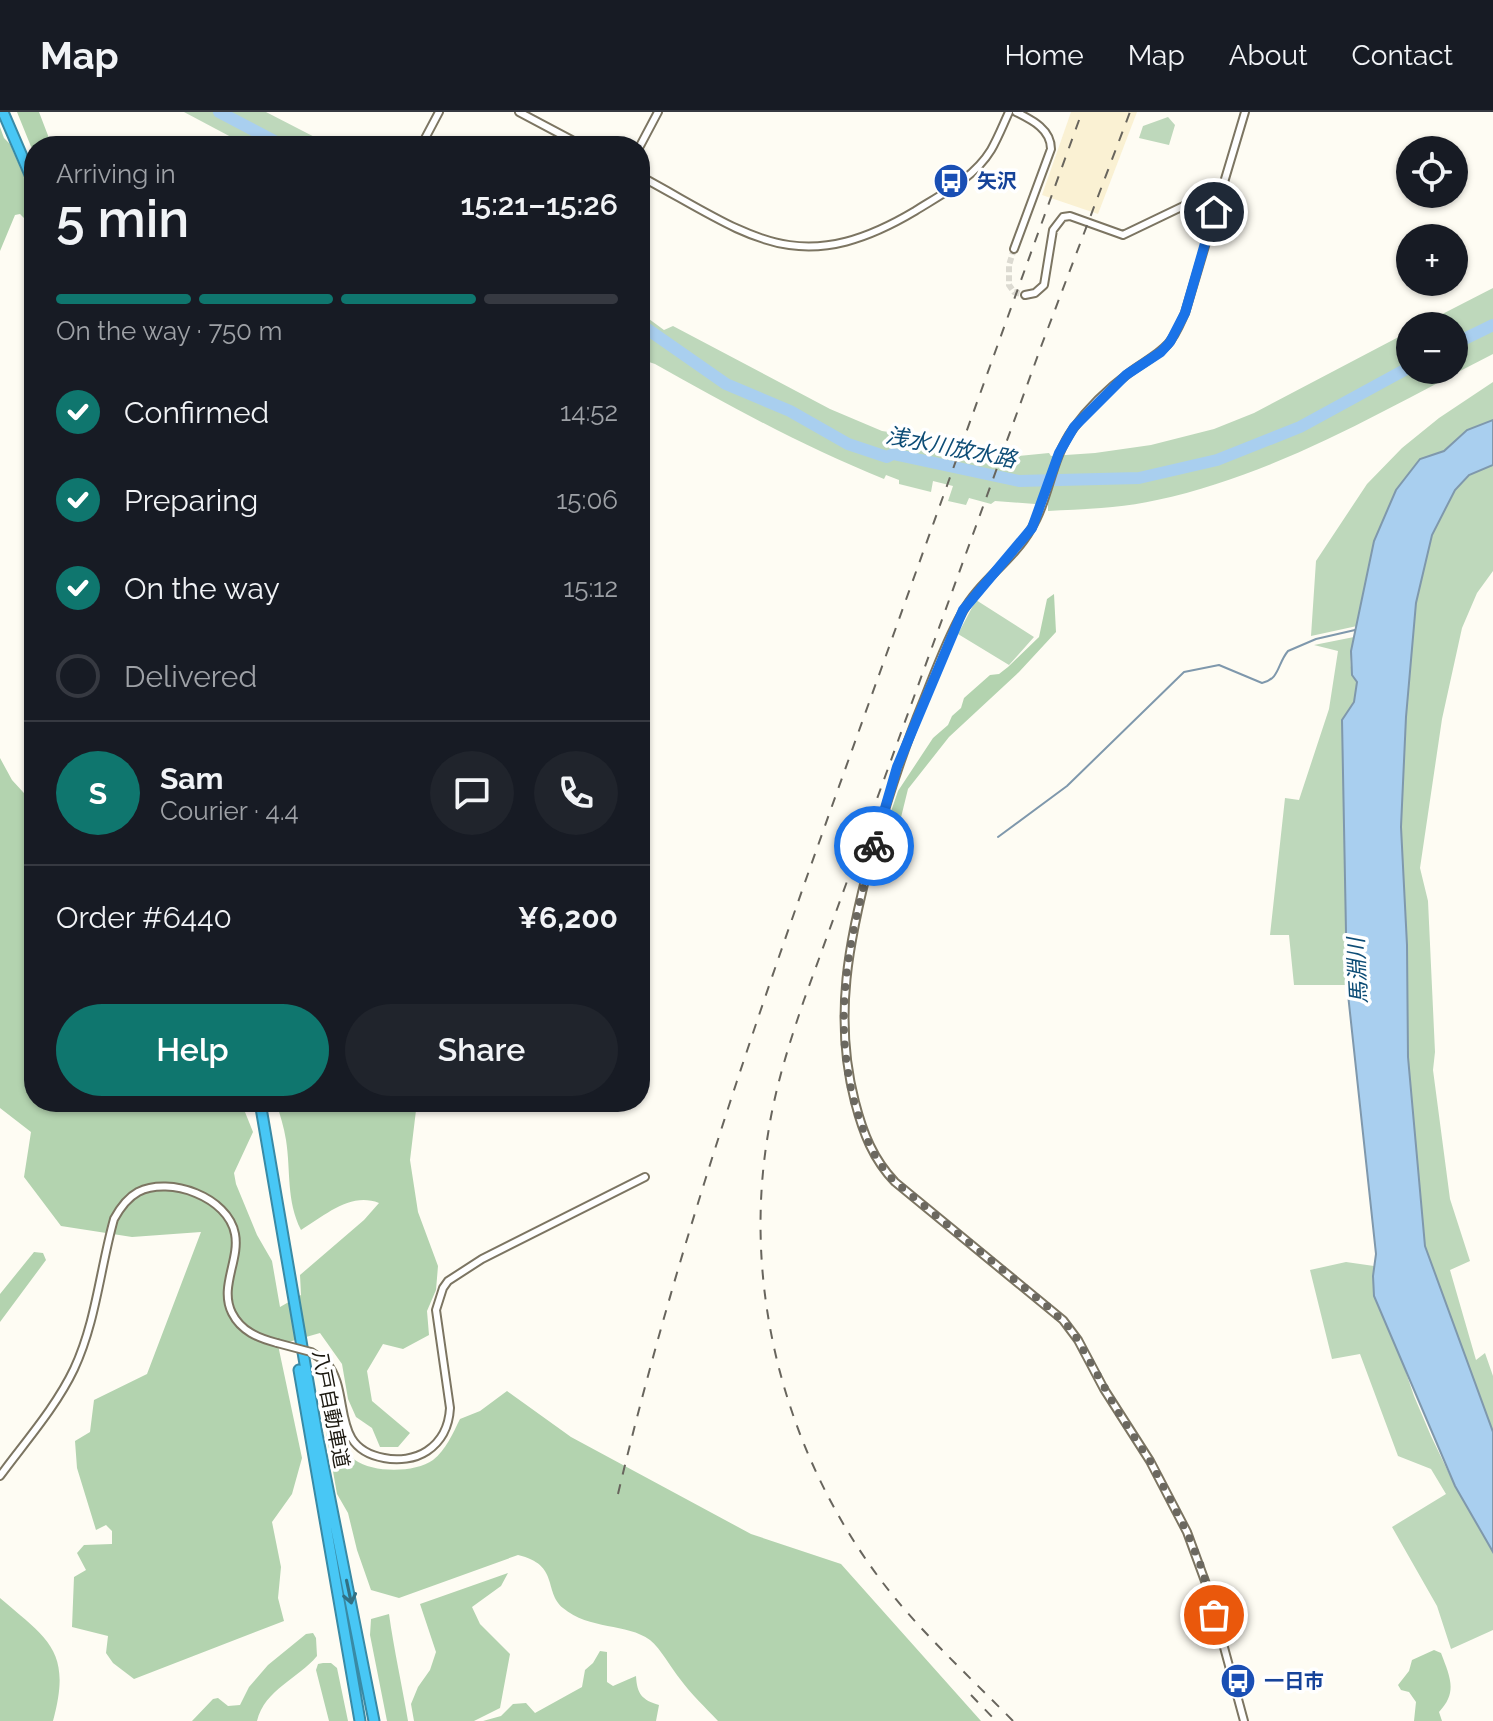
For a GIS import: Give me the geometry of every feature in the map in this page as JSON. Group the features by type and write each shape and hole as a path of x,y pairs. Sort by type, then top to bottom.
{"highway":[{"path":"6,112 24,151"},
{"path":"6,112 24,158"},
{"name":"八戸自動車道","path":"260,1112 360,1721"},
{"name":"八戸自動車道","path":"260,1112 317,1434 374,1721"}],"street":[{"path":"426,136 439,112"},
{"path":"519,112 564,136"},
{"path":"645,136 658,112"},
{"path":"650,181 749,234 799,247 828,247 858,240 886,227 972,173 990,152 1009,112"},
{"path":"1014,249 1051,149 1047,133 1031,119 1016,112"},
{"path":"1244,1721 1209,1592 1187,1532 1155,1469 1104,1389 1078,1340 1048,1307 883,1170 862,1130 845,1058 844,984 849,944 897,767 963,610 1025,539 1041,507 1059,453 1084,415 1126,375 1161,352 1175,334 1185,313 1245,112"},
{"path":"1025,295 1035,293 1044,285 1053,230 1063,217 1070,216 1123,235 1221,188"},
{"path":"0,1476 54,1403 74,1369 88,1329 114,1219 119,1209 138,1192 169,1187 201,1196 220,1206 235,1233 227,1295 232,1314 254,1336 303,1349 326,1362 334,1375 348,1433 363,1450 394,1460 427,1451 441,1437 449,1419 436,1310 448,1281 482,1259 645,1177"}],"shaded area":[{"path":"1071,112 1137,112 1098,214 1042,195"}],"green space":[{"path":"17,112 39,112 48,136 27,136"},
{"path":"184,112 266,112 313,136 229,136"},
{"path":"1168,117 1175,125 1169,145 1139,138 1143,126"},
{"path":"0,127 24,176 24,218 20,214 15,215 0,251"},
{"path":"1493,288 1493,354 1468,367 1468,312 1446,312"},
{"path":"650,320 664,330 673,326 830,409 882,431 895,433 893,443 908,448 909,444 964,459 966,452 987,455 986,461 1006,463 1009,457 1095,453 1151,445 1214,429 1254,413 1396,338 1396,384 1436,384 1288,457 1202,489 1103,508 1048,511 1048,505 995,501 991,504 969,498 966,505 948,501 953,486 933,481 931,492 854,467 796,440 650,362"},
{"path":"1493,382 1493,420 1467,430 1444,451 1420,459 1374,541 1357,626 1311,636 1316,561 1367,484 1402,448 1439,418"},
{"path":"1493,465 1493,571 1477,593 1462,628 1442,719 1420,868 1428,901 1435,1052 1433,1070 1450,1199 1470,1261 1450,1270 1476,1360 1485,1353 1493,1376 1493,1432 1425,1246 1408,1057 1407,945 1401,827 1416,603 1432,535 1455,490 1469,475"},
{"path":"1054,594 1056,632 1019,672 949,737 908,789 889,866 875,875 885,829 898,791 933,738 961,708 964,698 990,675 999,674 1008,667 1039,637 1047,599"},
{"path":"976,600 1034,637 1009,665 958,634"},
{"path":"1354,637 1351,660 1357,682 1355,702 1342,720 1347,985 1294,985 1289,935 1270,935 1285,798 1299,800 1329,709 1338,651 1314,645"},
{"path":"0,758 12,780 24,793 24,1112 245,1112 253,1132 234,1173 257,1235 272,1261 280,1307 301,1295 300,1275 364,1220 379,1203 358,1200 348,1203 301,1230 293,1208 286,1140 279,1112 416,1112 410,1160 418,1212 438,1266 436,1290 427,1311 429,1335 403,1349 383,1344 367,1371 372,1401 410,1433 398,1447 380,1447 372,1428 356,1417 348,1399 342,1364 320,1333 278,1345 302,1458 292,1494 272,1522 281,1567 278,1598 284,1621 134,1679 113,1663 106,1653 108,1636 72,1627 74,1577 86,1570 77,1553 84,1545 112,1544 112,1531 106,1525 96,1530 77,1468 75,1441 90,1432 94,1400 147,1374 201,1232 132,1237 61,1226 24,1177 31,1132 0,1108"},
{"path":"34,1252 43,1253 46,1260 0,1322 0,1294"},
{"path":"1346,1262 1374,1266 1373,1276 1414,1396 1455,1486 1493,1552 1493,1630 1451,1649 1437,1606 1392,1527 1446,1494 1431,1469 1398,1456 1360,1354 1332,1359 1310,1270"},
{"path":"507,1391 571,1437 751,1534 841,1564 981,1721 718,1721 650,1640 573,1615 557,1601 540,1565 518,1555 399,1598 371,1590 348,1513 337,1494 322,1409 344,1449 355,1460 383,1469 405,1469 433,1460 460,1419 480,1411"},
{"path":"508,1573 501,1586 472,1607 480,1624 510,1654 500,1708 474,1721 414,1721 411,1704 436,1652 420,1604"},
{"path":"0,1598 43,1637 58,1662 60,1678 53,1721 0,1721"},
{"path":"389,1614 408,1721 387,1721 370,1635 371,1619"},
{"path":"313,1633 317,1656 274,1692 257,1721 192,1721 213,1699 218,1698 228,1706 240,1705 249,1687 268,1665 306,1634"},
{"path":"1434,1650 1441,1653 1447,1670 1449,1698 1439,1712 1442,1721 1414,1721 1416,1702 1409,1692 1401,1690 1398,1685 1409,1671 1412,1660"},
{"path":"600,1651 607,1652 607,1682 613,1686 636,1676 642,1695 659,1705 656,1721 483,1721 501,1716 513,1704 526,1703 535,1713 582,1687 585,1670"},
{"path":"331,1663 337,1668 348,1721 329,1721 316,1670 318,1664"}],"water":[{"name":"馬淵川","path":"1493,420 1493,465 1469,475 1455,490 1432,535 1416,603 1401,827 1407,945 1408,1057 1425,1246 1493,1432 1493,1552 1455,1486 1374,1296 1376,1254 1347,985 1342,720 1354,702 1357,682 1352,675 1351,651 1374,541 1396,490 1420,459 1444,451 1467,430"}],"waterway":[{"name":"浅水川放水路","path":"219,112 265,136"},
{"name":"浅水川放水路","path":"1468,337 1493,325"},
{"name":"浅水川放水路","path":"650,331 726,384 790,411 848,444 887,457 893,454 1019,481 1139,478 1217,460 1300,427 1396,375"},
{"path":"998,837 1067,786 1184,672 1219,665 1262,683 1275,675 1288,651 1316,639 1355,630"}],"tunnel":[{"path":"1014,249 1009,265 1009,285 1014,292 1025,295"}],"railway":[{"path":"618,1494 668,1302 726,1113 856,739 1082,112"},
{"path":"1013,1721 892,1595 845,1526 818,1475 795,1421 778,1365 767,1308 761,1250 761,1192 774,1100 804,1000 1042,344 1130,112"},
{"path":"971,1695 996,1721"}],"way so far":[{"path":"874,846 849,944 844,984 845,1058 862,1130 883,1170 895,1182 1072,1330 1104,1389 1150,1461 1187,1532 1202,1569 1214,1615"}],"place":[{"name":"矢沢","path":"951,181"},
{"name":"一日市","path":"1238,1681"}],"route":[{"path":"874,846 897,767 963,610 1032,528 1059,453 1074,427 1126,375 1161,352 1170,342 1185,313 1214,212"}]}
